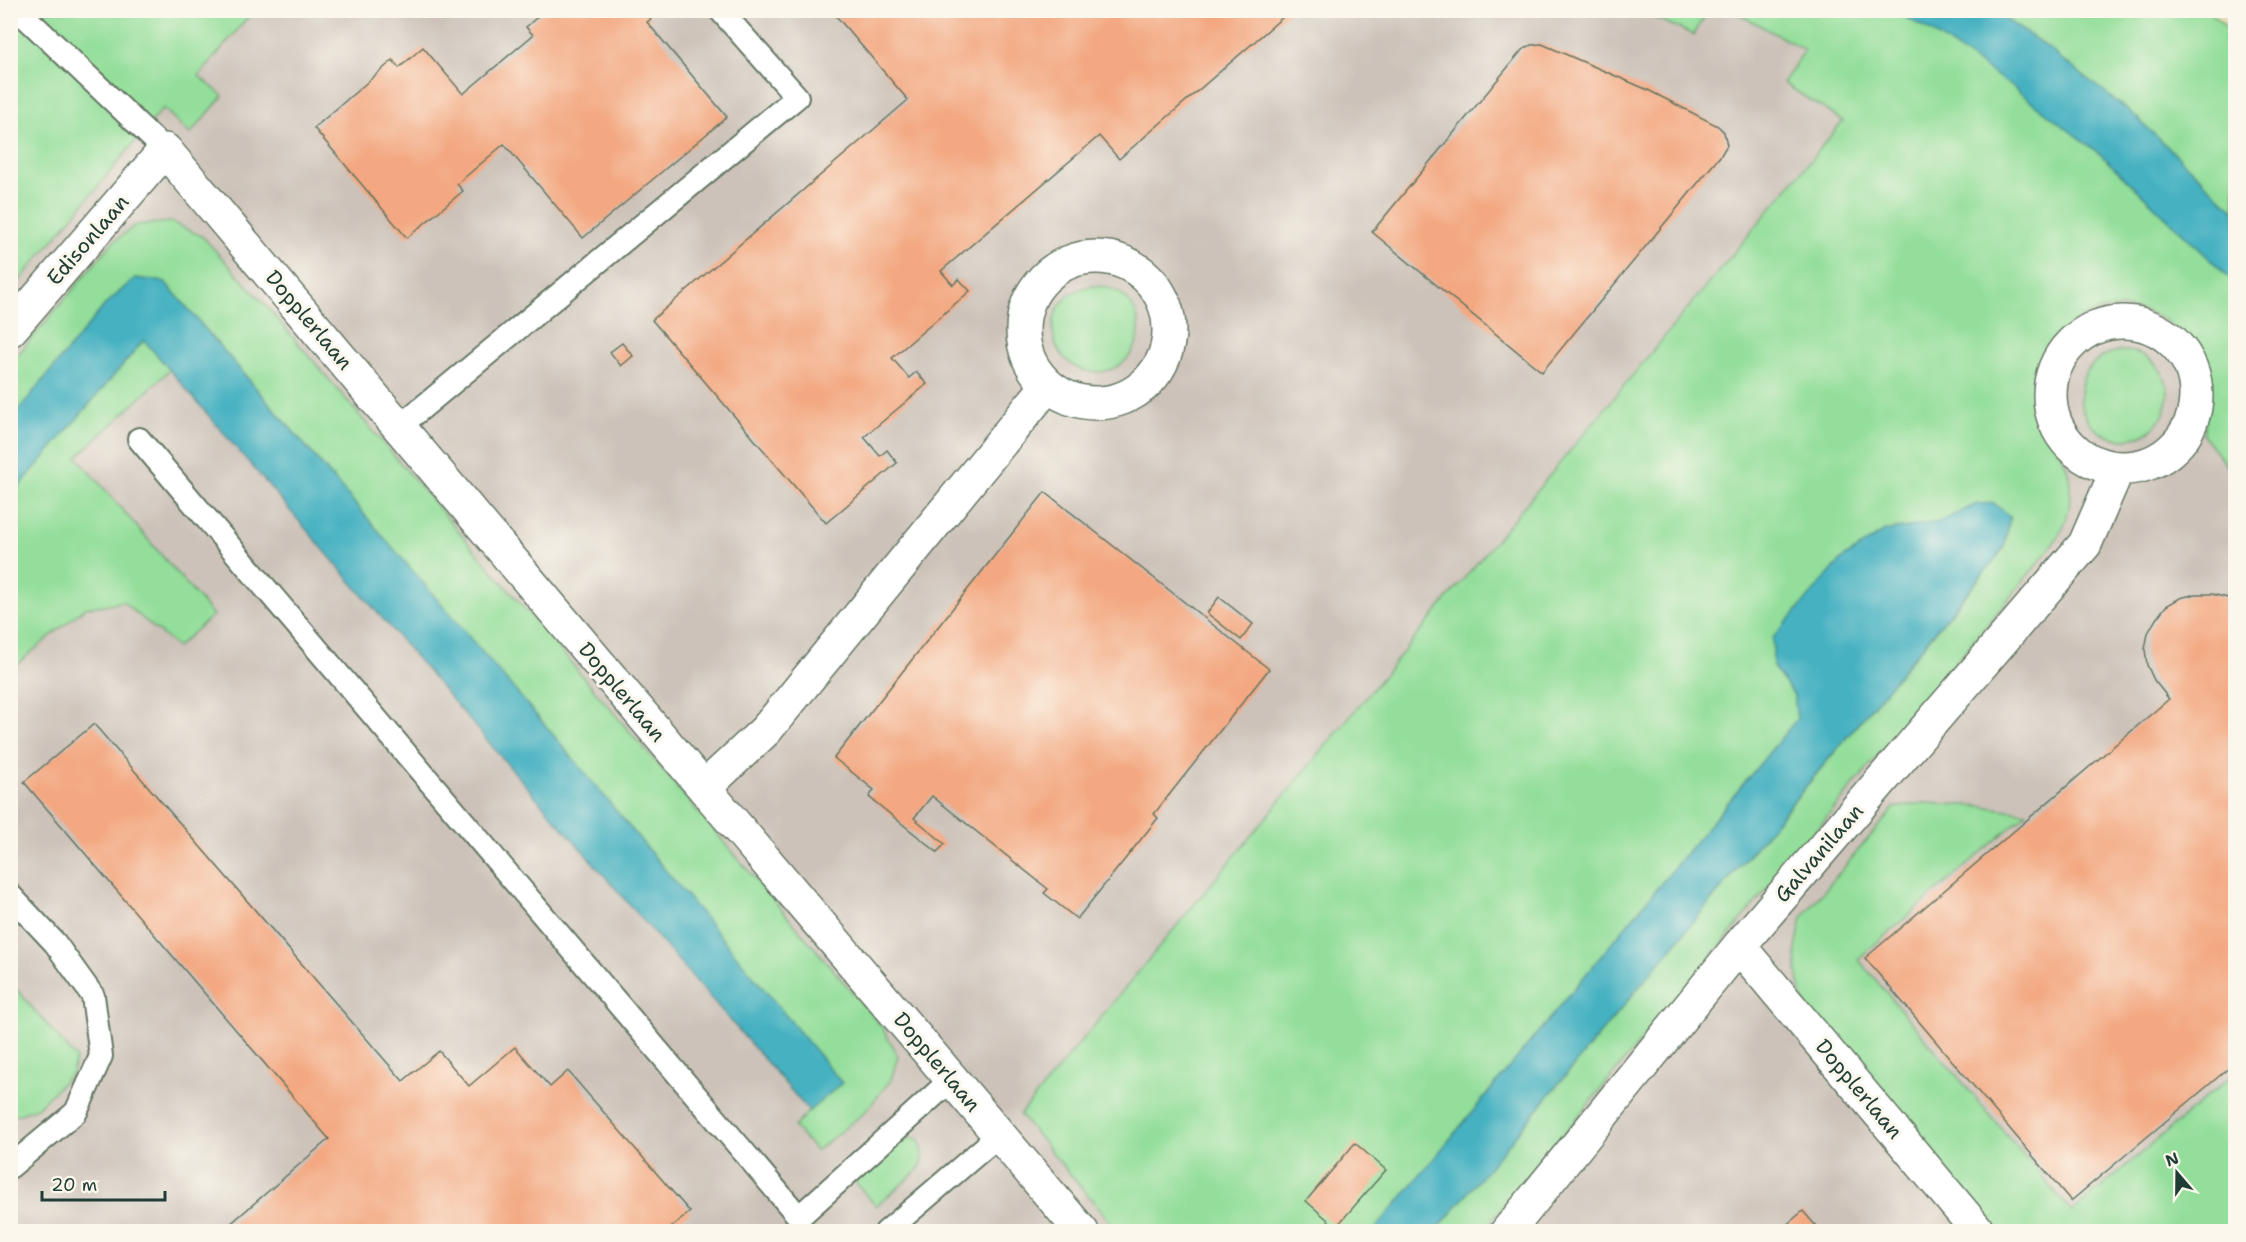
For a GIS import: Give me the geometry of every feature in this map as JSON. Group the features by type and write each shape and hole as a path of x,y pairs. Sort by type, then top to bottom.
{"street":[{"name":"Edisonlaan","path":"10,330 165,150"},
{"name":"Dopplerlaan","path":"165,150 1082,1232"},
{"path":"1081,257 1108,257 1134,266 1154,284 1167,308 1170,335 1163,361 1147,383 1124,398 1098,404 1071,399 1048,385 1031,364 1023,338 1025,310 1036,287 1056,268 1081,257"},
{"path":"2129,322 2157,330 2179,347 2193,372 2197,400 2189,429 2172,451 2147,465 2118,468 2090,461 2068,444 2053,418 2050,390 2057,362 2076,340 2101,325 2129,322"},
{"path":"704,788 766,730 1048,385"},
{"name":"Galvanilaan","path":"1508,1232 1739,946 2085,544 2118,468"},
{"name":"Dopplerlaan","path":"1739,946 1979,1232"}],"lane":[{"path":"18,10 165,150"},
{"path":"399,427 797,97 720,10"},
{"path":"139,439 799,1217 951,1079"},
{"path":"10,895 55,943 93,996 100,1056 76,1112 10,1167"},
{"path":"886,1232 999,1135"}],"shaded area":[{"path":"10,11 1924,11 2235,248 2235,1231 11,1231"}],"green space":[{"path":"1657,10 1708,11 1694,35 1653,17"},
{"path":"11,11 253,11 199,76 223,96 190,134 163,108 11,291"},
{"path":"1733,11 1893,11 1924,27 2010,85 2101,155 2235,283 2235,476 2203,435 2210,401 2209,381 2202,361 2190,343 2175,328 2158,317 2139,310 2119,308 2098,311 2078,321 2054,344 2044,364 2039,383 2041,413 2048,433 2066,465 2070,488 2066,520 2053,545 1483,1231 1436,1231 2004,549 2010,517 1977,504 1940,522 1885,531 1842,559 1774,638 1773,667 1794,695 1797,719 1374,1231 1118,1231 1020,1115 1843,121 1783,83 1805,50"},
{"path":"1993,11 2209,11 2235,36 2235,211 2135,116 2040,42"},
{"path":"171,222 202,236 268,308 882,1027 898,1056 891,1080 865,1112 816,1151 794,1127 841,1083 555,737 165,282 135,278 105,305 11,419 11,363 112,243 136,225"},
{"path":"1096,286 1120,293 1132,305 1139,329 1132,353 1120,365 1096,372 1072,365 1060,353 1053,329 1060,305 1072,293"},
{"path":"144,340 170,370 77,457 213,615 177,647 123,602 85,608 11,669 11,496"},
{"path":"2124,351 2141,355 2155,364 2164,378 2168,395 2164,412 2155,426 2141,435 2124,439 2107,435 2093,426 2084,412 2080,395 2084,378 2093,364 2107,355"},
{"path":"1923,803 1982,806 2027,813 1858,959 2072,1212 2235,1073 2235,1231 1998,1231 1823,1027 1802,998 1796,949 1802,917 1894,808"},
{"path":"10,982 76,1058 72,1073 37,1108 21,1114 11,1114"},
{"path":"911,1138 918,1139 921,1146 922,1164 876,1206 854,1181 901,1141"}],"water":[{"path":"1893,11 1993,11 2040,42 2135,116 2235,211 2235,283 2101,155 2010,85 1924,27"},
{"path":"135,278 165,282 555,737 842,1083 809,1111 509,766 144,340 11,496 11,419 105,305"},
{"path":"1994,503 2010,517 2004,548 1436,1231 1374,1231 1797,719 1794,695 1773,667 1773,638 1842,559 1885,531 1939,522 1977,504"}],"building":[{"path":"545,10 644,10 651,19 647,22 727,117 583,238 504,144 457,184 463,191 407,238 314,128 393,60 399,68 423,47 463,94 533,35 526,27"},
{"path":"831,10 1291,10 1119,159 1099,136 941,271 953,285 959,279 970,291 892,358 909,378 916,372 927,384 864,437 880,456 887,450 897,463 826,523 652,320 908,100"},
{"path":"1542,44 1648,90 1718,126 1724,132 1727,145 1542,372 1372,232 1522,50 1531,45"},
{"path":"622,343 633,356 621,366 610,352"},
{"path":"1045,492 1269,669 1154,814 1158,818 1077,919 1044,893 1048,889 932,796 914,818 945,844 937,852 869,797 874,790 834,758"},
{"path":"2196,594 2212,594 2228,598 2236,603 2236,1062 2071,1201 1865,958 2169,699 2154,680 2147,665 2145,649 2148,633 2166,606 2180,598"},
{"path":"1219,597 1253,624 1241,640 1207,613"},
{"path":"94,724 403,1081 439,1051 469,1086 515,1047 550,1087 568,1071 690,1212 666,1232 592,1232 585,1224 577,1232 221,1232 329,1139 24,782"},
{"path":"1355,1143 1386,1170 1336,1227 1306,1201"},
{"path":"1803,1211 1821,1232 1778,1232"}]}
